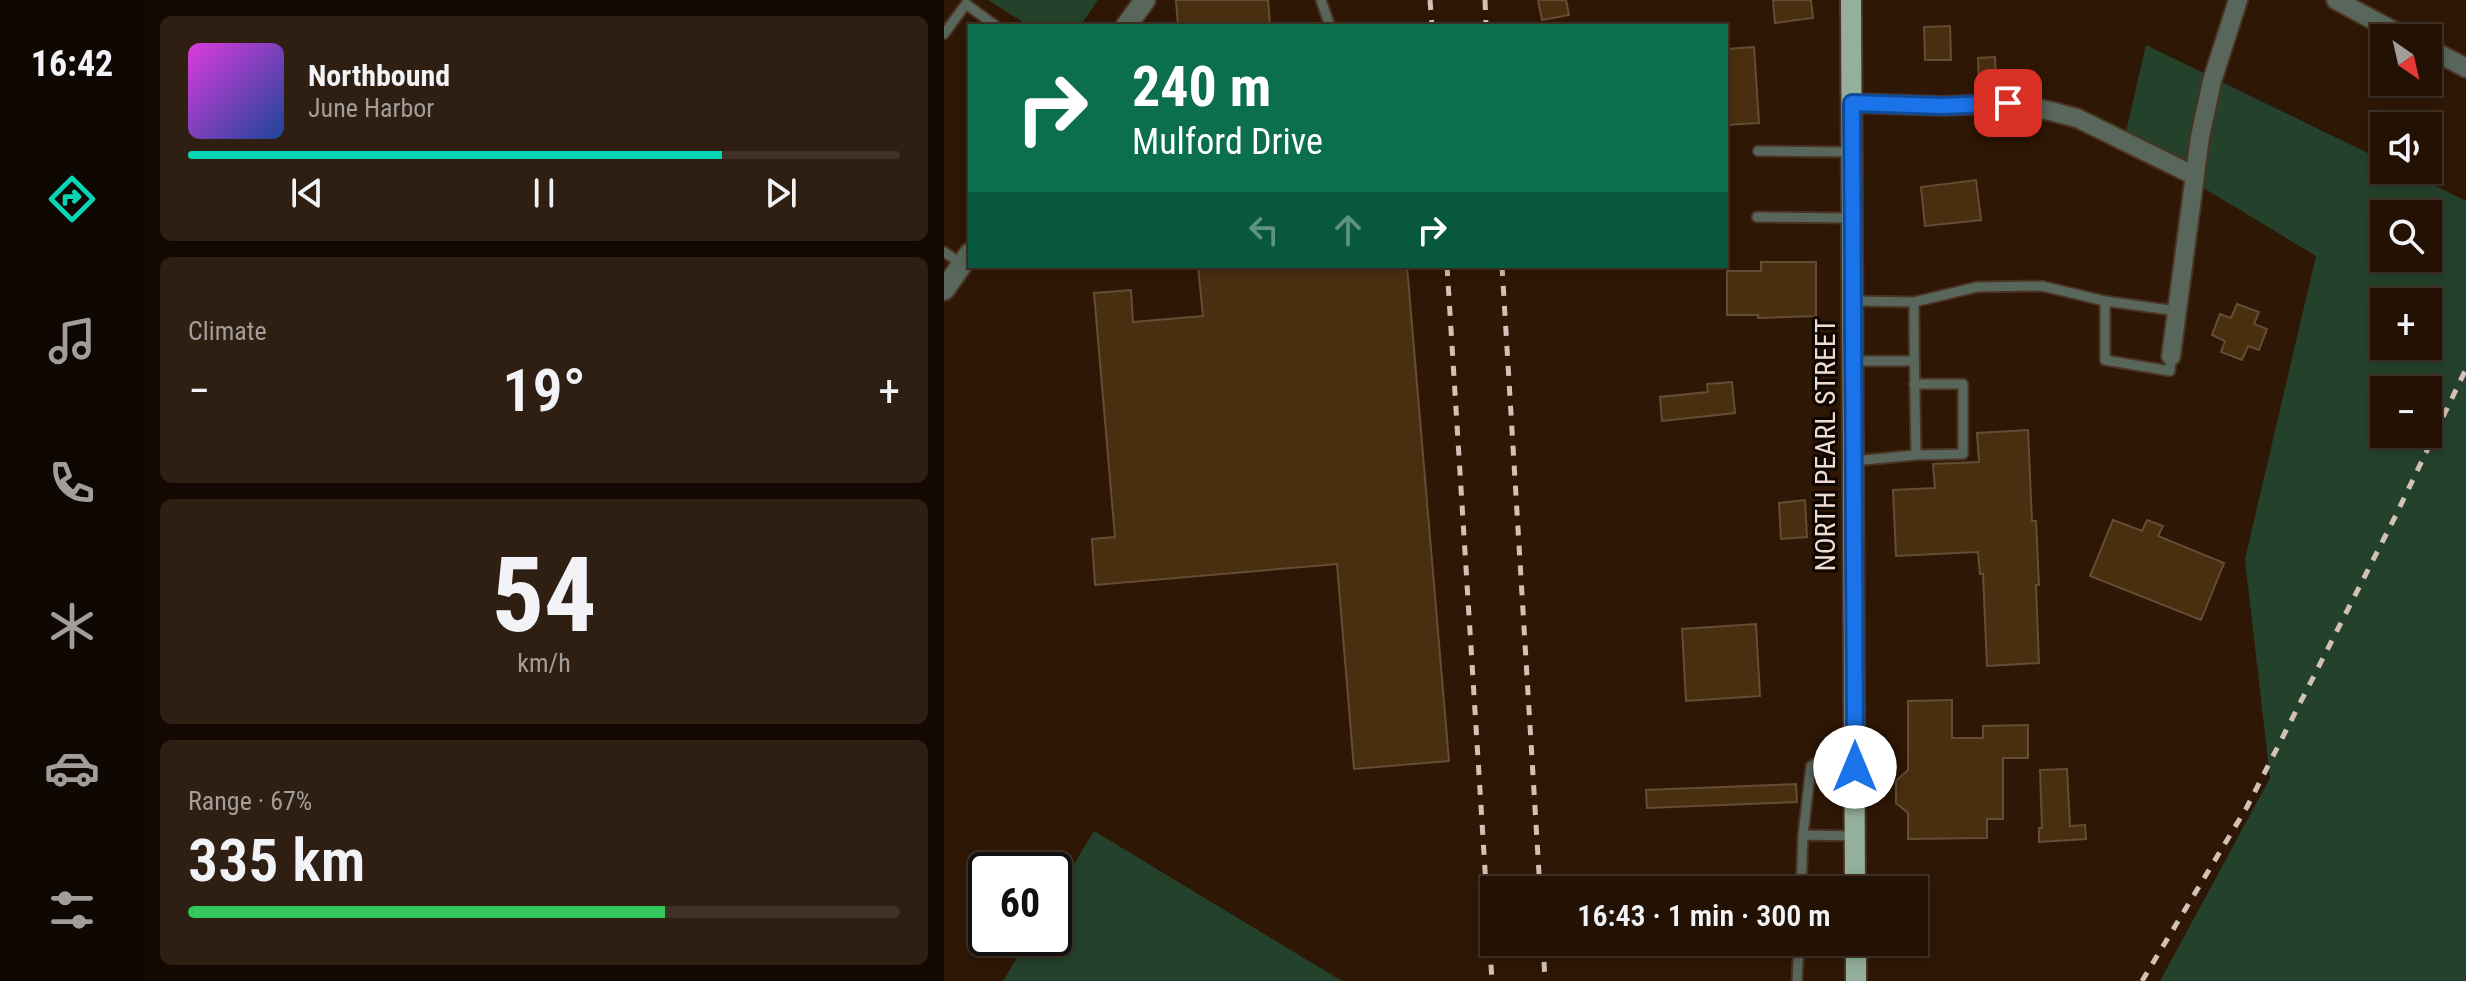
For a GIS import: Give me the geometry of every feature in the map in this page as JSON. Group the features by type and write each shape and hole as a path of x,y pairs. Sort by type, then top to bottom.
{"main road":[{"name":"NORTH PEARL STREET","path":"1851,0 1855,876"},
{"path":"1856,956 1856,981"}],"street":[{"path":"1127,24 1145,0"},
{"path":"2171,356 2195,176 2212,81 2238,0"},
{"path":"2336,0 2381,24"},
{"path":"2442,55 2466,68"},
{"path":"1852,103 1943,106 2008,103 2046,110 2077,118 2195,176"},
{"path":"944,290 966,258"}],"lane":[{"path":"1321,0 1329,24"},
{"path":"944,34 963,2 993,24"},
{"path":"1758,151 1852,152"},
{"path":"1757,217 1853,218"},
{"path":"944,252 966,258"},
{"path":"1853,301 1914,302 1977,287 2042,286 2105,301 2177,311"},
{"path":"2105,301 2105,360 2170,371 2171,356"},
{"path":"1914,302 1916,455"},
{"path":"1853,361 1914,361"},
{"path":"1854,461 1963,454 1963,384 1914,384"},
{"path":"1802,876 1811,766 1816,763 1855,767"},
{"path":"1803,835 1855,836"},
{"path":"1797,981 1798,956"}],"green space":[{"path":"988,0 1098,0 1081,24 1026,24"},
{"path":"2146,45 2370,154 2370,184 2431,184 2466,201 2466,981 2160,981 2270,778 2245,559 2316,256 2124,140"},
{"path":"1094,831 1342,981 1003,981 1018,956 1072,956 1072,867"}],"building":[{"path":"1176,0 1268,0 1270,24 1178,24"},
{"path":"1538,0 1566,0 1569,15 1542,20"},
{"path":"1773,0 1811,0 1813,18 1775,23"},
{"path":"1950,26 1951,60 1925,60 1924,27"},
{"path":"1754,47 1759,123 1728,125 1728,49"},
{"path":"1995,57 1996,80 1979,81 1978,58"},
{"path":"1976,180 1981,220 1925,226 1921,187"},
{"path":"1761,262 1816,262 1816,316 1758,318 1758,315 1727,315 1727,271 1761,271"},
{"path":"1198,268 1407,268 1449,761 1354,769 1337,564 1095,585 1092,539 1115,537 1094,293 1131,290 1133,322 1203,316"},
{"path":"2237,304 2259,312 2254,324 2267,329 2259,350 2248,346 2242,360 2221,352 2225,341 2212,335 2220,314 2231,318"},
{"path":"1732,382 1735,413 1662,421 1660,397 1708,392 1707,384"},
{"path":"2028,430 2032,521 2036,521 2039,663 1987,666 1983,574 1980,574 1978,552 1896,556 1893,490 1935,488 1933,464 1979,462 1977,433"},
{"path":"1805,500 1807,537 1781,539 1779,503"},
{"path":"2113,520 2142,531 2147,520 2163,526 2158,536 2224,563 2201,620 2090,576"},
{"path":"1756,624 1760,696 1686,701 1682,629"},
{"path":"1952,700 1952,738 1983,738 1983,726 2028,725 2028,758 2003,758 2003,819 1987,819 1987,838 1908,839 1908,813 1896,803 1896,781 1908,770 1908,701"},
{"path":"2067,769 2070,826 2085,825 2086,839 2039,842 2039,828 2042,828 2040,770"},
{"path":"1796,784 1797,802 1647,808 1646,790"}],"railway":[{"path":"1430,0 1432,24"},
{"path":"1485,0 1486,24"},
{"path":"1447,268 1492,981"},
{"path":"1502,268 1539,876"},
{"path":"2142,981 2247,807 2395,517 2466,369"},
{"path":"1544,956 1545,981"}],"route":[{"path":"1855,767 1852,103 1943,106 2008,103"}]}
